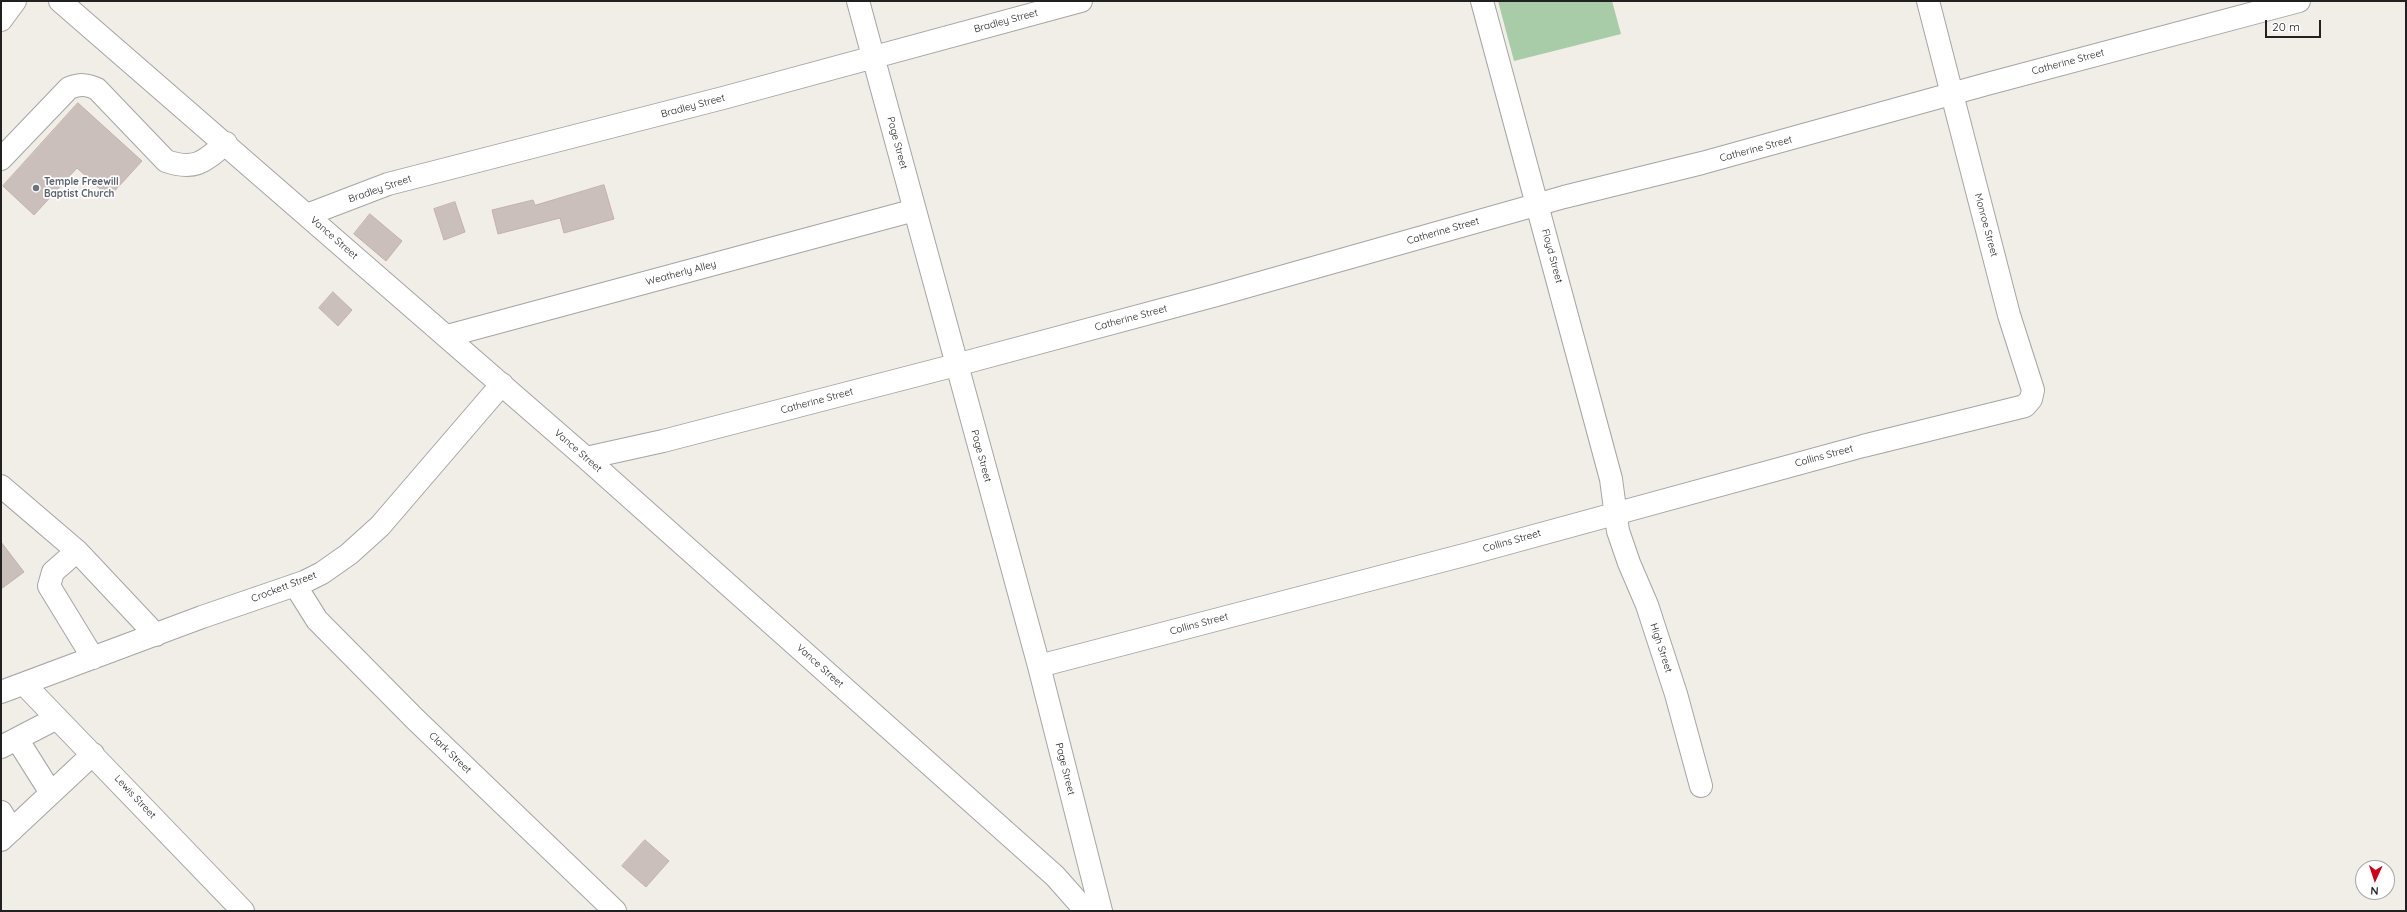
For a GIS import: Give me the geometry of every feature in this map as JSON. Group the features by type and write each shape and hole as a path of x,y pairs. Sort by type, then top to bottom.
{"street":[{"path":"1,20 16,1"},
{"name":"Vance Street","path":"60,1 226,143 586,458 1055,876 1086,911"},
{"name":"Page Street","path":"858,1 1039,666 1101,911"},
{"name":"Bradley Street","path":"307,215 388,184 466,162 566,139 874,57 1059,4 1081,1"},
{"name":"Floyd Street","path":"1482,1 1612,479 1616,512"},
{"name":"Monroe Street","path":"1928,1 2009,315 2033,390 2031,399 2025,406 1985,418"},
{"name":"Catherine Street","path":"586,458 663,441 1224,293 1538,205 1718,159 1952,94 2299,1"},
{"path":"1,159 69,88 80,84 90,85 97,89 166,161 180,166 193,166 205,161 226,143"},
{"name":"Weatherly Alley","path":"447,336 915,210"},
{"name":"Crockett Street","path":"1,692 296,585 322,573 344,558 380,526 502,384"},
{"name":"Collins Street","path":"1039,666 1468,554 1616,512 1863,446 1985,418"},
{"path":"1,486 77,551 156,635"},
{"name":"High Street","path":"1616,512 1618,531 1629,563 1648,605 1676,694 1700,786"},
{"path":"77,551 53,572 49,586 93,658"},
{"name":"Clark Street","path":"296,585 317,620 415,719 615,911"},
{"name":"Lewis Street","path":"24,684 244,911"},
{"path":"51,793 9,743 57,718"},
{"path":"5,827 51,793 93,754"}],"green space":[{"path":"1498,1 1612,1 1621,34 1514,61"}],"building":[{"path":"78,103 142,161 109,197 77,168 34,215 3,186"},
{"path":"604,185 614,219 564,233 560,218 498,234 492,210 533,200 535,205"},
{"path":"455,202 465,232 444,240 434,209"},
{"path":"370,214 402,241 386,261 354,234"},
{"path":"333,292 352,310 338,326 319,308"},
{"path":"1,542 24,572 1,589"},
{"path":"645,840 669,861 646,887 622,866"}],"place":[{"name":"Temple Freewill Baptist Church","path":"36,188"}]}
